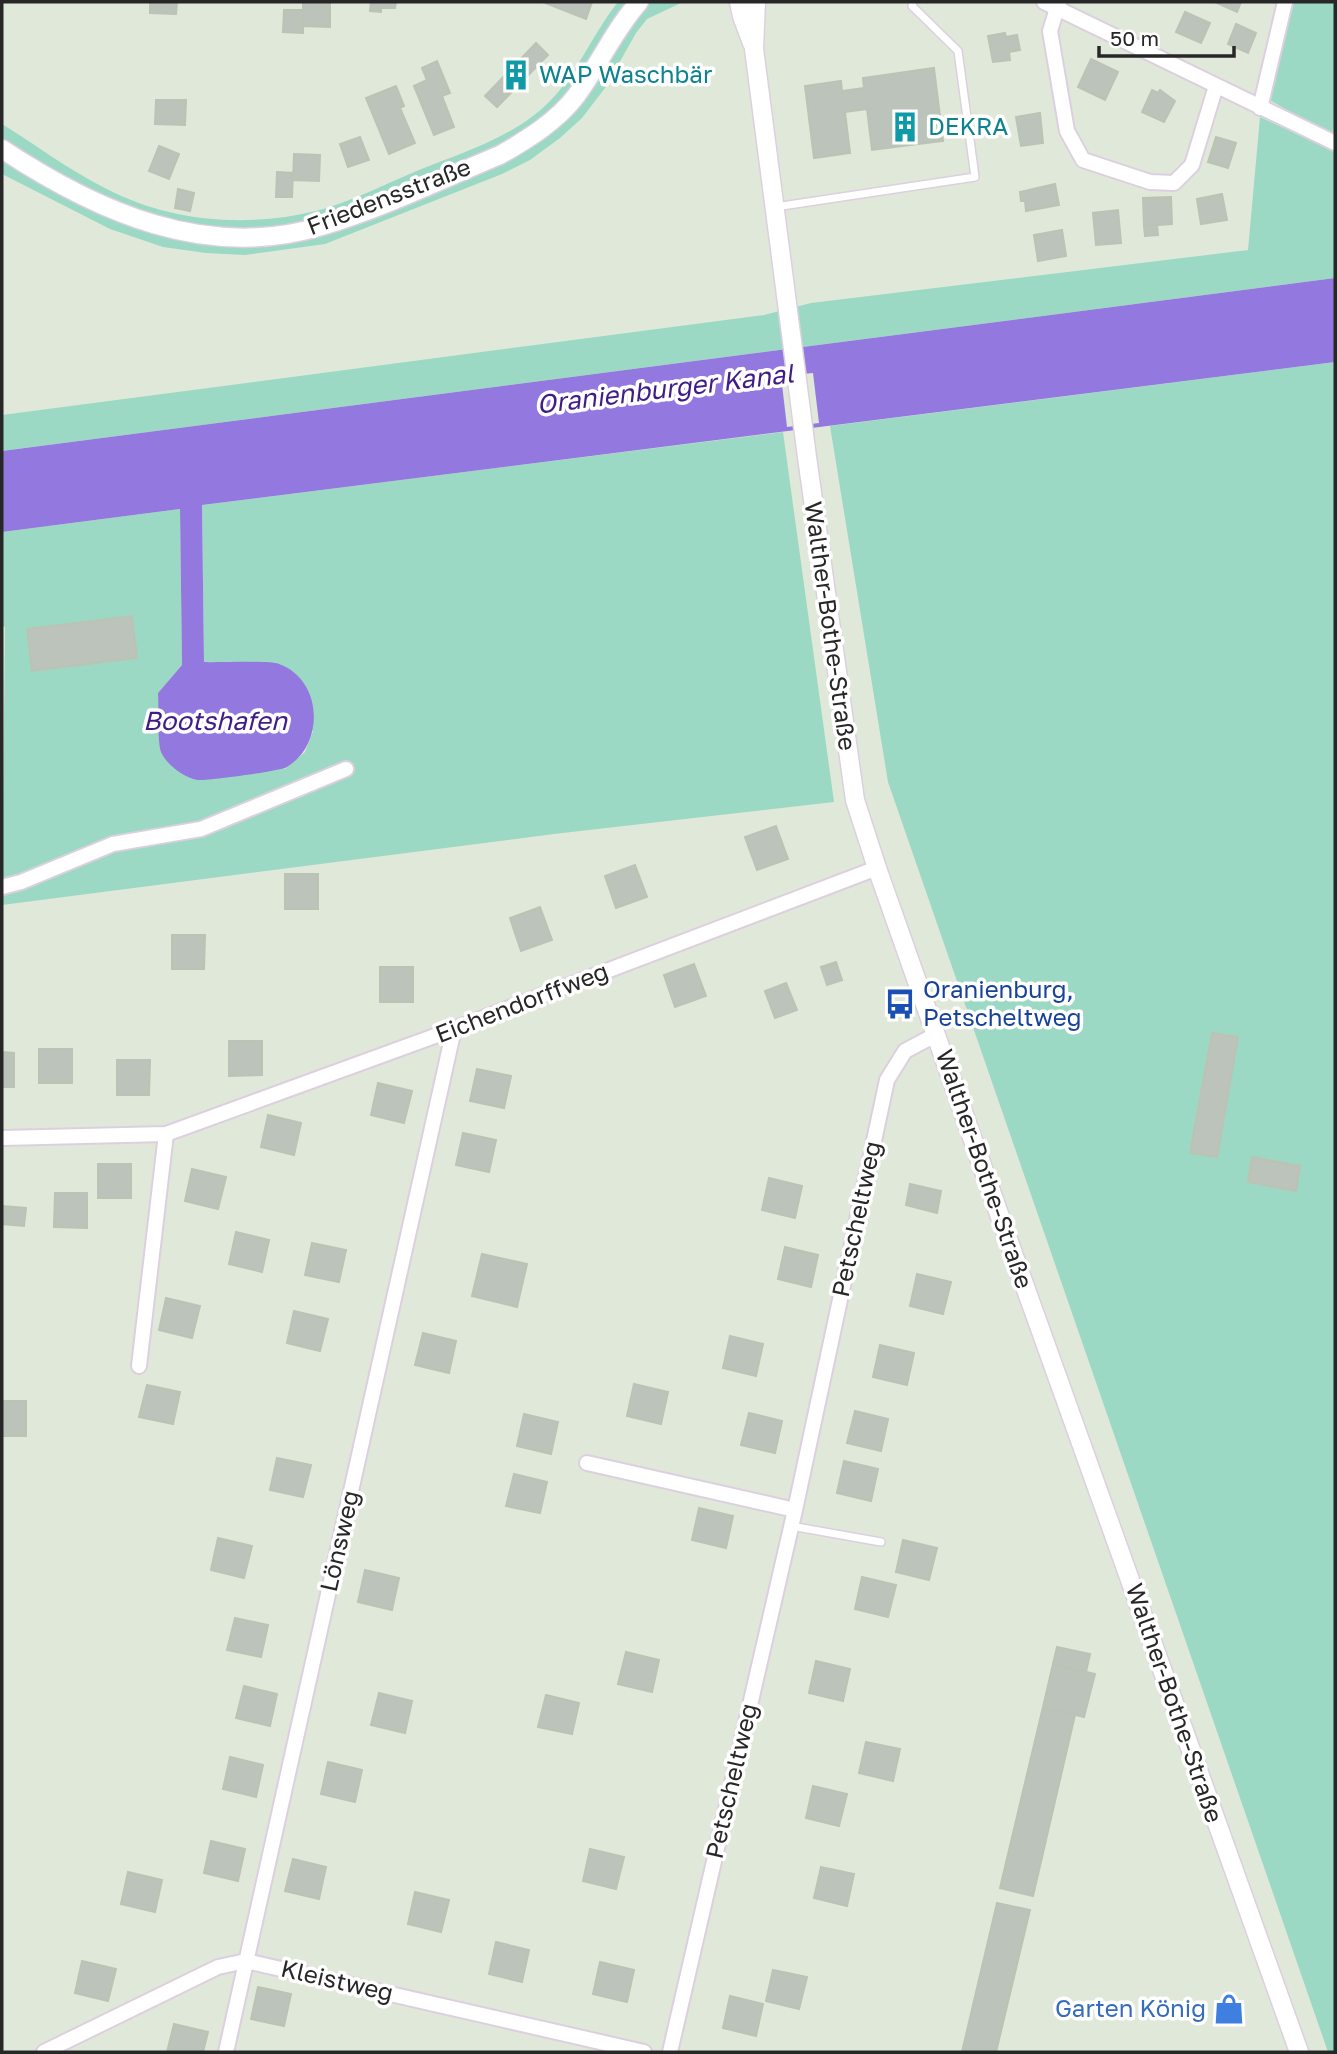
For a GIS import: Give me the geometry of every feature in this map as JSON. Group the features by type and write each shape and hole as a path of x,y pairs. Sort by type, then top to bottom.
{"street":[{"name":"Friedensstraße","path":"2,149 107,208 179,232 260,236 320,227 500,155 529,137 550,122 575,97 617,30 639,2"},
{"name":"Walther-Bothe-Straße","path":"739,2 754,49"},
{"name":"Walther-Bothe-Straße","path":"756,2 754,49 855,800 1299,2052"},
{"path":"1262,109 1285,2"},
{"path":"1216,86 1192,165 1174,183 1150,182 1083,160 1067,131 1062,106 1050,31 1053,4 1335,143"},
{"path":"2,887 22,882 113,844 201,829 345,769"},
{"name":"Eichendorffweg","path":"2,1138 166,1134 454,1029 877,868"},
{"name":"Lönsweg","path":"226,2052 454,1029"},
{"name":"Petscheltweg","path":"670,2052 795,1510 887,1080 905,1051 937,1034"},
{"path":"139,1366 166,1134"},
{"path":"587,1463 795,1510"},
{"name":"Kleistweg","path":"44,2052 218,1967 246,1961 644,2052"}],"lane":[{"path":"774,207 975,177 958,51 912,6 913,2"},
{"path":"791,1526 881,1542"}],"shaded area":[{"path":"618,2 683,2 647,19 636,33 605,88 582,118 560,138 530,160 502,174 325,244 245,255 163,247 110,229 2,174 2,124 92,181 155,208 181,215 235,220 316,211 355,198 471,150 520,125 559,91"},
{"path":"1290,2 1335,2 1333,136 1268,99"},
{"path":"1260,117 1335,151 1335,278 2,451 2,415 764,315 811,303 1248,250"},
{"path":"1335,362 1335,2052 1328,2052 888,782 830,426"},
{"path":"783,432 834,802 554,834 2,905 5,627 2,626 2,532 180,509 182,665 158,693 285,769 305,752 313,731 278,664 204,663 202,505"}],"water":[{"path":"1335,278 1335,362 202,505 204,662 279,664 294,672 311,698 313,729 308,743 299,757 287,767 272,771 198,780 176,770 161,752 158,693 182,665 180,509 2,532 2,451"}],"pier":[{"path":"813,373 819,423 787,427 781,376"}],"building":[{"path":"150,2 177,2 176,14 150,13"},
{"path":"371,2 396,2 395,8 381,8 381,12 370,11"},
{"path":"543,2 592,2 586,19"},
{"path":"1215,2 1241,2 1237,12"},
{"path":"303,3 330,3 330,27 303,26"},
{"path":"284,10 303,10 303,33 283,32"},
{"path":"1185,12 1210,23 1201,43 1176,32"},
{"path":"1236,24 1256,33 1248,53 1228,44"},
{"path":"1005,33 1006,37 1017,35 1020,50 1009,52 1010,60 993,62 988,36"},
{"name":"WAP Waschbär","path":"536,43 548,55 497,107 485,96"},
{"path":"1091,59 1118,72 1105,100 1078,87"},
{"path":"437,61 450,93 442,96 454,127 434,135 414,86 427,80 422,68"},
{"name":"DEKRA","path":"934,68 943,141 872,150 867,109 845,112 850,153 814,158 805,86 841,81 842,91 864,88 863,78"},
{"path":"396,86 404,106 400,108 415,143 389,154 366,98"},
{"path":"1152,90 1158,93 1160,90 1175,101 1164,122 1142,112"},
{"path":"156,100 186,100 185,125 155,124"},
{"path":"1040,113 1043,143 1021,146 1016,117"},
{"path":"360,137 369,160 348,167 340,144"},
{"path":"1216,137 1236,143 1228,168 1208,162"},
{"path":"159,146 179,154 169,179 149,171"},
{"path":"294,154 320,155 319,181 293,180"},
{"path":"277,172 293,173 292,197 276,197"},
{"path":"1055,184 1059,205 1026,211 1020,192"},
{"path":"178,189 194,193 190,211 175,208"},
{"path":"1222,194 1227,220 1201,224 1197,199"},
{"path":"1171,197 1172,224 1144,226 1143,198"},
{"path":"1118,210 1121,243 1096,245 1093,213"},
{"path":"1157,225 1158,235 1145,236 1144,226"},
{"path":"1062,230 1066,256 1038,261 1034,235"},
{"path":"132,616 137,658 32,671 27,629"},
{"path":"776,826 788,859 757,870 745,837"},
{"path":"635,865 647,897 616,908 605,876"},
{"path":"285,874 318,874 318,909 285,909"},
{"path":"540,907 552,940 521,951 510,918"},
{"path":"172,935 205,935 204,969 172,969"},
{"path":"836,962 842,980 827,985 821,967"},
{"path":"694,964 706,996 675,1007 664,975"},
{"path":"380,967 413,967 413,1002 380,1002"},
{"path":"786,983 797,1010 775,1018 765,991"},
{"path":"1212,1033 1238,1037 1217,1157 1190,1153"},
{"path":"229,1041 262,1041 262,1075 229,1076"},
{"path":"39,1049 72,1049 72,1083 39,1083"},
{"path":"2,1052 14,1053 14,1087 2,1087"},
{"path":"117,1060 150,1060 149,1095 117,1095"},
{"path":"477,1069 511,1076 504,1108 470,1101"},
{"path":"378,1083 412,1091 404,1123 371,1115"},
{"path":"268,1115 301,1123 294,1155 261,1147"},
{"path":"463,1133 496,1140 489,1172 456,1165"},
{"path":"1252,1157 1300,1166 1296,1191 1248,1182"},
{"path":"98,1164 131,1164 131,1198 98,1198"},
{"path":"192,1169 226,1177 218,1209 185,1201"},
{"path":"769,1178 802,1186 795,1218 762,1210"},
{"path":"910,1184 941,1191 937,1213 906,1205"},
{"path":"55,1193 87,1193 87,1228 54,1227"},
{"path":"2,1206 26,1208 24,1226 2,1224"},
{"path":"236,1232 269,1240 262,1272 229,1264"},
{"path":"312,1243 346,1250 339,1282 305,1275"},
{"path":"785,1247 818,1255 811,1287 778,1279"},
{"path":"482,1254 527,1264 517,1307 472,1296"},
{"path":"917,1274 951,1282 943,1314 910,1306"},
{"path":"166,1298 200,1306 192,1338 159,1330"},
{"path":"294,1311 328,1319 320,1351 287,1343"},
{"path":"423,1333 456,1341 449,1373 415,1365"},
{"path":"730,1336 763,1344 756,1376 723,1368"},
{"path":"880,1345 914,1353 907,1385 873,1377"},
{"path":"634,1384 668,1392 661,1424 627,1416"},
{"path":"147,1385 180,1392 173,1424 139,1417"},
{"path":"2,1401 26,1401 26,1436 2,1436"},
{"path":"855,1411 888,1419 881,1451 847,1443"},
{"path":"749,1413 782,1421 775,1453 741,1445"},
{"path":"524,1414 558,1422 551,1454 517,1446"},
{"path":"277,1458 311,1465 303,1497 270,1490"},
{"path":"844,1461 878,1469 871,1501 837,1493"},
{"path":"514,1474 547,1482 540,1513 506,1506"},
{"path":"699,1508 733,1516 726,1548 692,1540"},
{"path":"218,1538 252,1546 244,1578 211,1570"},
{"path":"903,1540 937,1548 929,1580 896,1572"},
{"path":"365,1570 399,1578 392,1610 358,1602"},
{"path":"862,1577 896,1585 888,1617 855,1609"},
{"path":"235,1618 268,1625 261,1657 227,1650"},
{"path":"1057,1647 1090,1654 1086,1672 1053,1664"},
{"path":"626,1652 659,1660 652,1692 618,1684"},
{"path":"816,1661 850,1669 843,1701 809,1693"},
{"path":"1053,1664 1095,1674 1084,1717 1043,1707"},
{"path":"244,1686 277,1694 270,1726 236,1718"},
{"path":"379,1693 412,1701 405,1733 371,1725"},
{"path":"546,1695 579,1703 572,1734 538,1727"},
{"path":"1043,1707 1075,1715 1033,1896 1000,1888"},
{"path":"866,1742 900,1749 893,1781 859,1773"},
{"path":"230,1757 263,1765 256,1797 223,1789"},
{"path":"328,1762 362,1770 355,1802 321,1794"},
{"path":"813,1786 847,1794 839,1826 806,1818"},
{"path":"211,1841 245,1849 238,1881 204,1873"},
{"path":"590,1849 624,1857 616,1889 583,1881"},
{"path":"293,1859 326,1867 319,1899 285,1891"},
{"path":"821,1867 854,1874 847,1906 814,1898"},
{"path":"128,1872 162,1880 155,1912 121,1904"},
{"path":"415,1892 449,1900 441,1932 408,1924"},
{"path":"997,1903 1030,1910 996,2052 962,2052"},
{"path":"496,1942 529,1950 522,1982 489,1974"},
{"path":"82,1961 116,1969 108,2001 75,1993"},
{"path":"600,1962 634,1970 627,2002 593,1994"},
{"path":"773,1970 807,1977 799,2009 766,2001"},
{"path":"258,1987 291,1994 284,2026 251,2019"},
{"path":"730,1996 763,2004 756,2036 723,2028"},
{"name":"Garten König","path":"1235,1996 1242,2016 1223,2023 1216,2003"},
{"path":"174,2024 208,2032 203,2052 167,2052"}],"place":[{"name":"WAP Waschbär","path":"516,75"},
{"name":"DEKRA","path":"905,127"},
{"name":"Oranienburg, Petscheltweg","path":"900,1004"},
{"name":"Garten König","path":"1229,2009"}],"water label":[{"name":"Oranienburger Kanal","path":"665,389"},
{"name":"Bootshafen","path":"215,721"}]}
